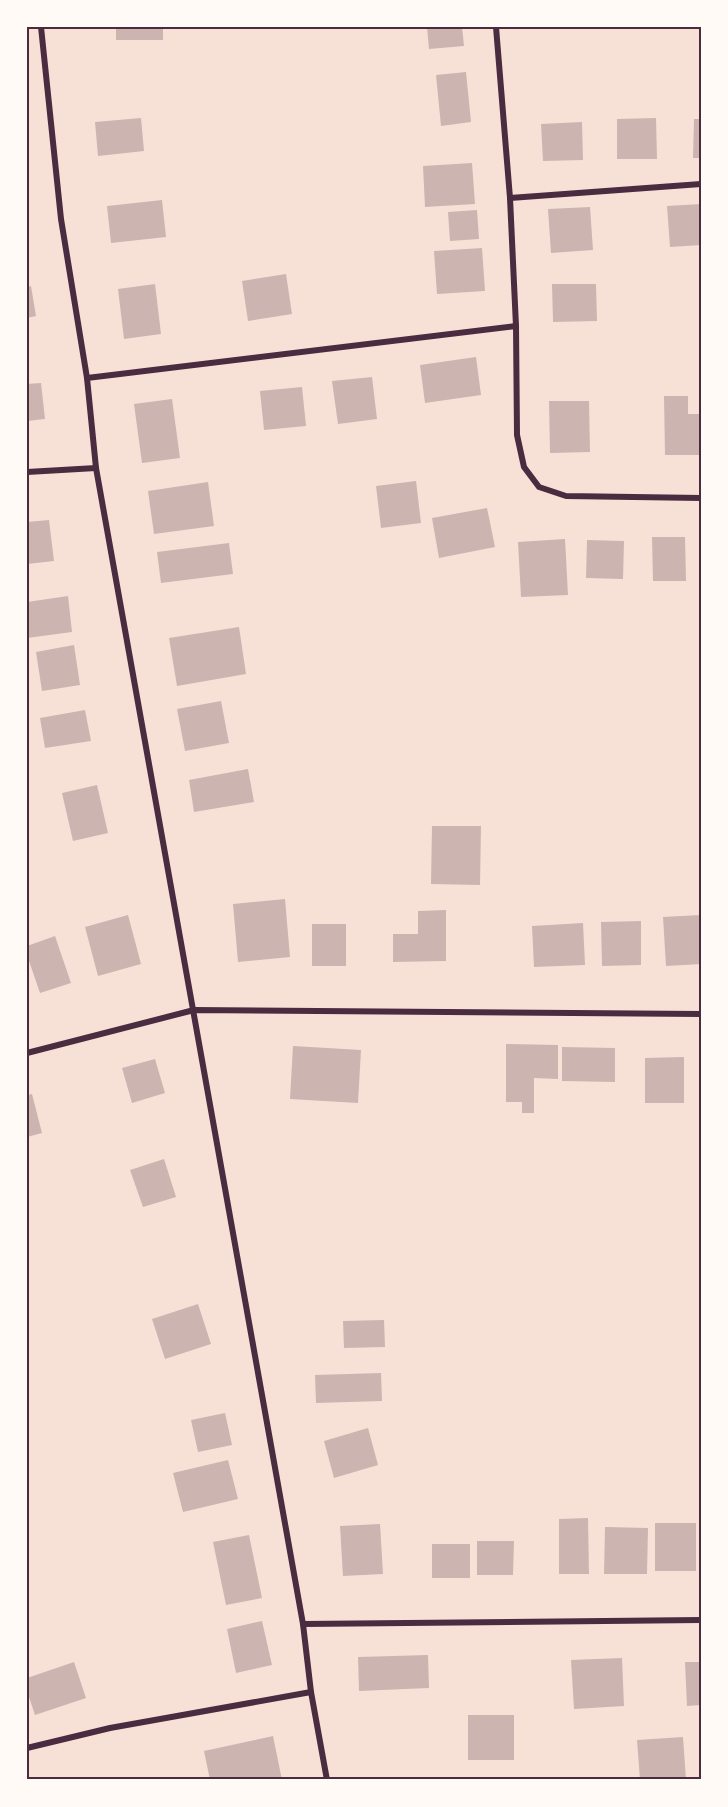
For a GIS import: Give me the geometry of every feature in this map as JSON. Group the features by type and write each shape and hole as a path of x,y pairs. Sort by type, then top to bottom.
{"street":[{"path":"41,27 61,219 87,378 96,468 303,1624 311,1692 327,1780"},
{"path":"496,27 510,198 516,326 517,435 524,467 539,487 566,496 701,498"},
{"path":"510,198 701,184"},
{"path":"87,378 516,326"},
{"path":"27,472 96,468"},
{"path":"27,1053 194,1010 701,1014"},
{"path":"303,1624 701,1620"},
{"path":"27,1748 110,1728 311,1692"}],"building":[{"path":"116,27 163,27 163,40 116,40"},
{"path":"427,27 462,27 464,46 429,49"},
{"path":"466,72 471,122 441,126 436,75"},
{"path":"141,118 144,151 98,156 95,122"},
{"path":"656,118 657,159 617,159 617,119"},
{"path":"694,119 701,119 701,158 693,158"},
{"path":"582,122 583,160 543,161 541,124"},
{"path":"472,163 475,204 425,207 423,166"},
{"path":"162,200 166,237 111,243 107,206"},
{"path":"701,204 701,245 670,247 667,206"},
{"path":"590,207 593,250 551,253 548,209"},
{"path":"477,210 479,239 450,241 448,212"},
{"path":"482,248 485,291 437,294 434,251"},
{"path":"286,274 292,314 248,321 242,281"},
{"path":"155,284 161,334 124,339 118,289"},
{"path":"552,284 596,284 597,321 553,322"},
{"path":"31,286 36,316 27,318 27,287"},
{"path":"476,357 481,395 425,403 420,365"},
{"path":"372,377 377,419 338,424 332,381"},
{"path":"41,383 45,419 27,421 27,384"},
{"path":"302,387 306,426 264,430 260,391"},
{"path":"664,396 688,396 688,414 701,414 701,455 665,455"},
{"path":"172,399 180,458 142,463 134,404"},
{"path":"549,401 589,401 590,452 550,453"},
{"path":"416,481 421,523 381,528 376,486"},
{"path":"208,482 214,526 154,534 148,491"},
{"path":"487,508 495,547 439,558 432,518"},
{"path":"49,520 54,561 27,564 27,522"},
{"path":"652,537 685,537 686,581 653,581"},
{"path":"565,539 568,595 521,597 518,542"},
{"path":"587,540 624,541 623,579 586,578"},
{"path":"229,543 233,574 161,583 157,552"},
{"path":"68,596 72,632 27,638 27,619 29,619 27,602"},
{"path":"239,627 246,674 177,686 169,638"},
{"path":"74,645 80,685 42,691 36,652"},
{"path":"221,701 229,743 185,751 177,709"},
{"path":"85,710 91,741 45,748 40,718"},
{"path":"248,769 254,802 194,812 189,780"},
{"path":"97,785 108,833 73,841 62,793"},
{"path":"432,826 481,826 480,885 431,884"},
{"path":"285,899 290,957 238,962 233,904"},
{"path":"446,910 446,961 393,962 393,934 418,934 418,911"},
{"path":"128,915 141,964 98,976 85,927"},
{"path":"701,915 701,964 666,966 663,917"},
{"path":"641,921 641,965 602,966 601,922"},
{"path":"583,923 585,965 534,967 532,926"},
{"path":"312,924 346,924 346,966 312,966"},
{"path":"55,936 71,983 40,993 27,955 27,946"},
{"path":"506,1044 558,1045 558,1079 534,1078 534,1113 522,1113 522,1102 506,1102"},
{"path":"293,1046 361,1050 358,1103 290,1099"},
{"path":"562,1047 615,1048 615,1082 562,1081"},
{"path":"684,1057 684,1103 645,1103 645,1058"},
{"path":"155,1059 165,1093 132,1103 122,1068"},
{"path":"32,1094 42,1133 27,1137 27,1095"},
{"path":"164,1159 176,1197 143,1207 130,1170"},
{"path":"198,1304 211,1344 165,1359 152,1319"},
{"path":"384,1320 385,1347 344,1348 343,1321"},
{"path":"381,1373 382,1401 316,1403 315,1375"},
{"path":"225,1413 232,1445 198,1452 191,1420"},
{"path":"368,1428 378,1465 334,1478 324,1441"},
{"path":"228,1460 238,1499 183,1512 173,1473"},
{"path":"588,1518 589,1574 559,1574 559,1519"},
{"path":"655,1523 696,1523 696,1571 655,1571"},
{"path":"380,1524 383,1574 343,1576 340,1526"},
{"path":"605,1527 648,1528 647,1574 604,1574"},
{"path":"249,1535 262,1598 226,1605 213,1542"},
{"path":"477,1541 514,1541 513,1575 477,1575"},
{"path":"432,1544 470,1544 470,1578 432,1578"},
{"path":"262,1621 272,1665 236,1673 227,1629"},
{"path":"428,1655 429,1688 359,1691 358,1657"},
{"path":"622,1658 624,1706 574,1709 571,1660"},
{"path":"74,1662 86,1698 35,1715 27,1691 27,1678"},
{"path":"685,1662 701,1662 701,1705 687,1706"},
{"path":"468,1715 514,1715 514,1760 468,1760"},
{"path":"273,1736 282,1780 210,1780 204,1751"},
{"path":"683,1737 686,1780 640,1780 637,1740"}]}
